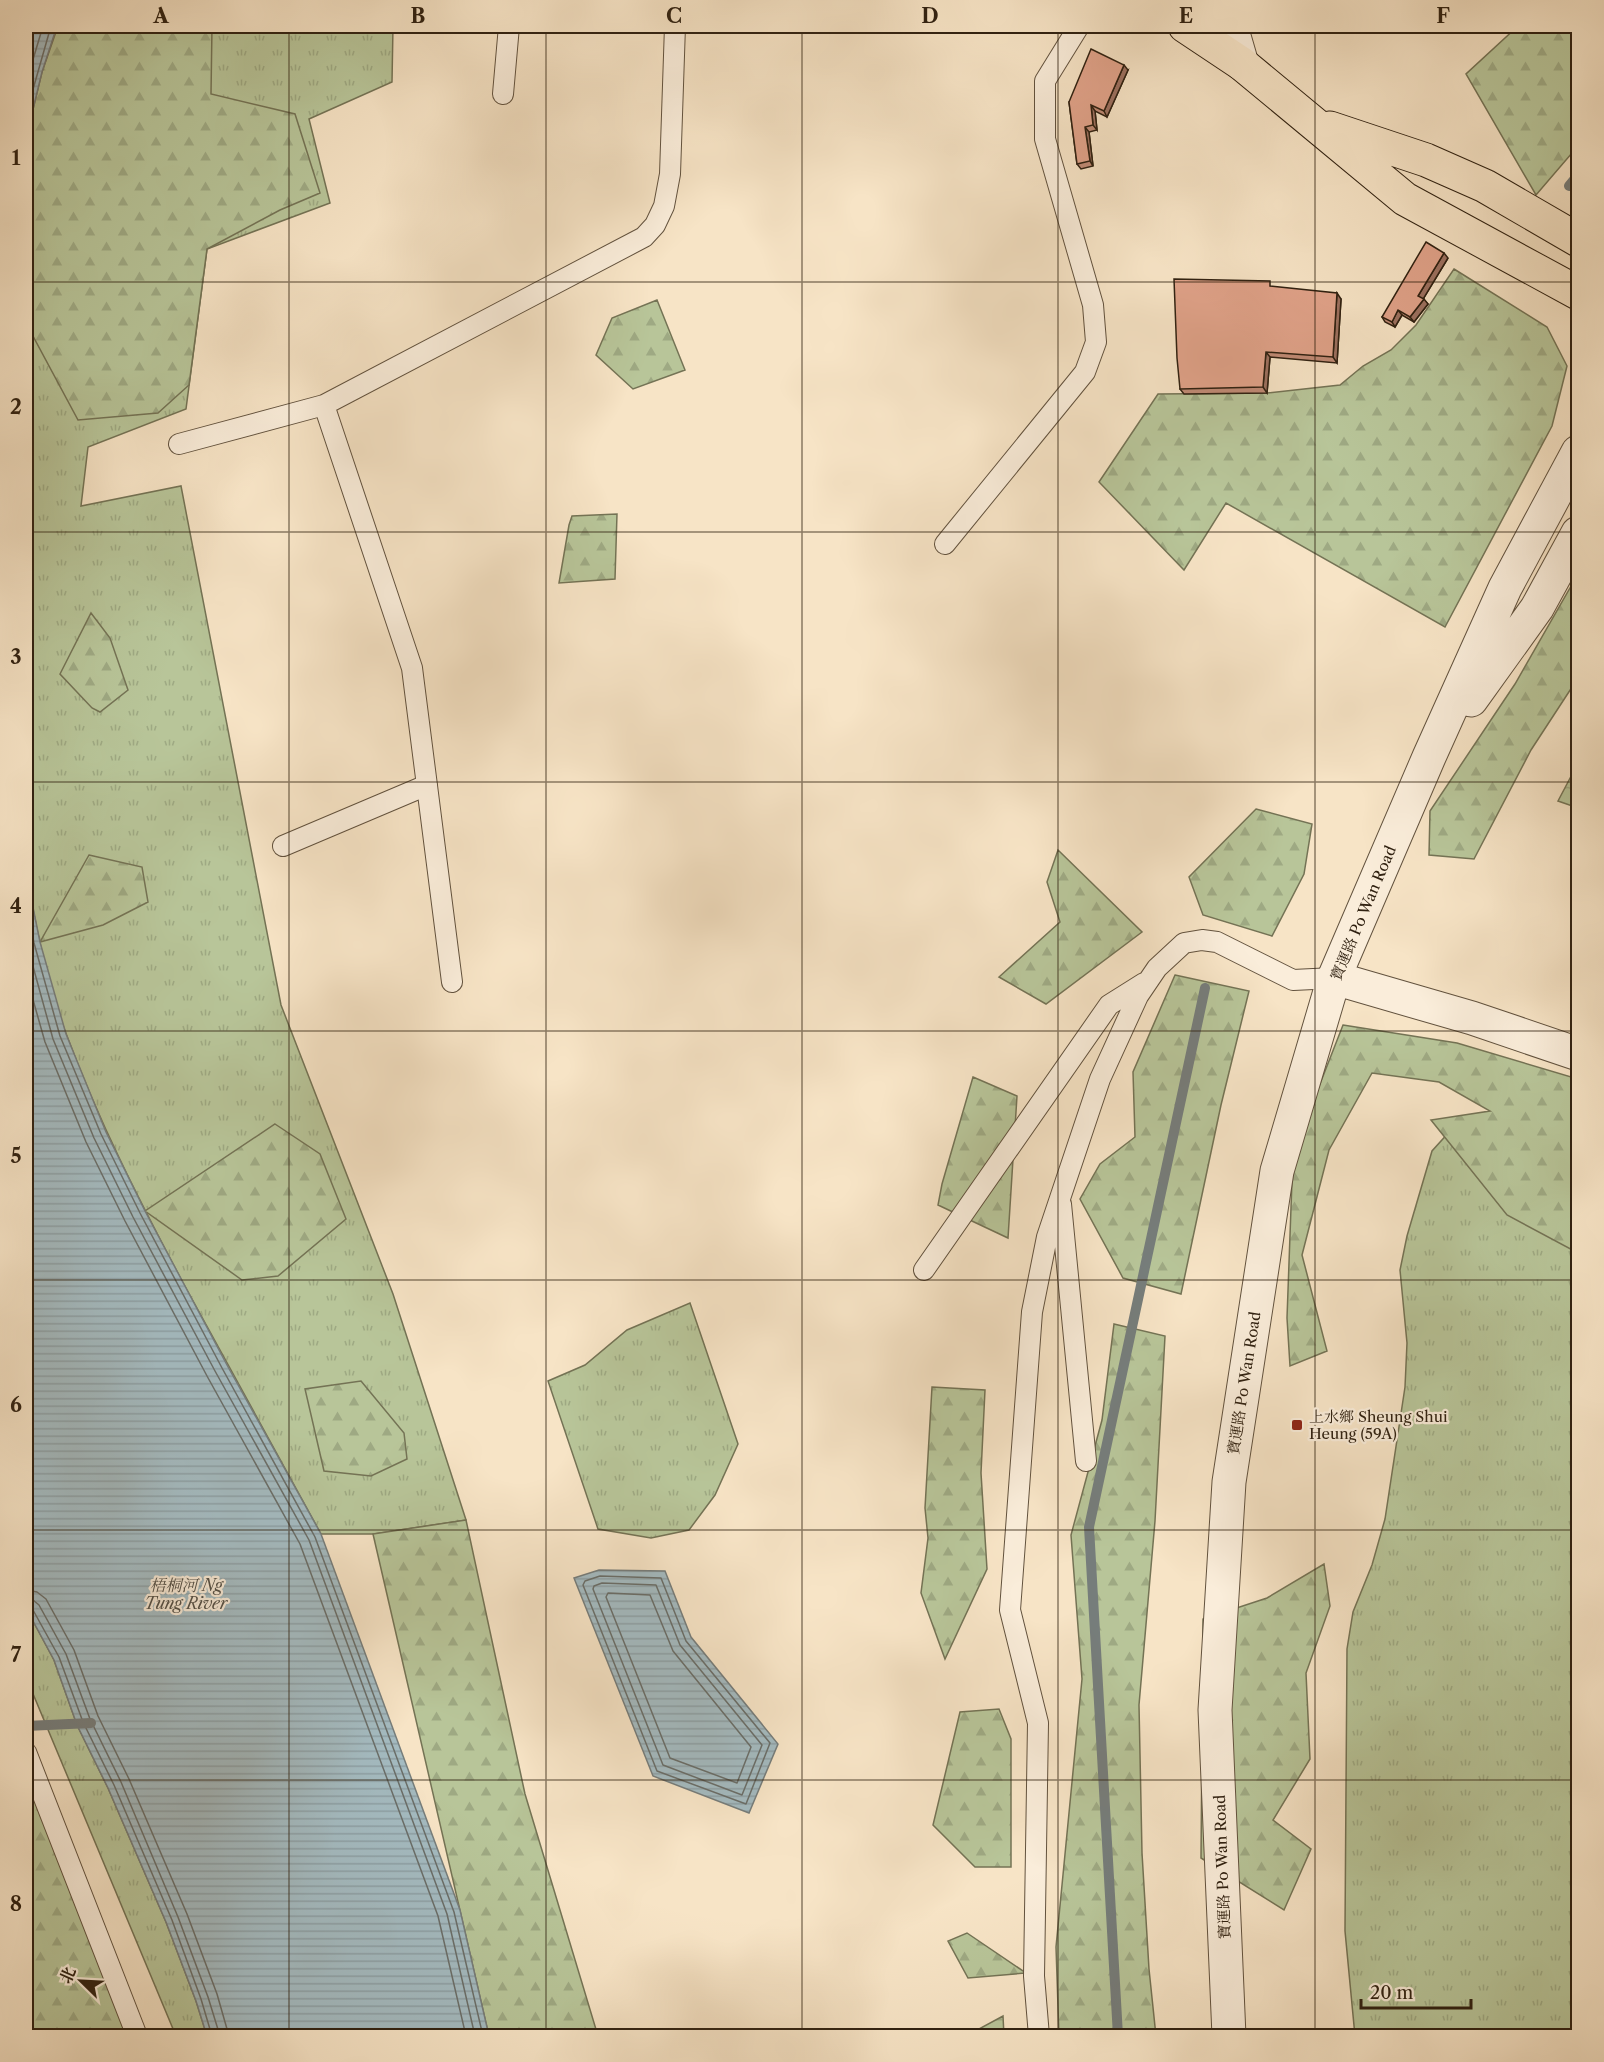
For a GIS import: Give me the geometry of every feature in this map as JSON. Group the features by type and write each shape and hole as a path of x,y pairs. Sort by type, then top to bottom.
{"main road":[{"path":"1185,26 1242,64 1405,199 1578,293"},
{"path":"1311,121 1426,160 1485,186 1578,240"}],"street":[{"path":"1231,26 1242,64"},
{"name":"寶運路 Po Wan Road","path":"1229,2037 1215,1710 1229,1482 1277,1172 1334,978 1505,588 1578,452"},
{"name":"寶運路 Po Wan Road","path":"1429,757 1537,608 1578,533"},
{"path":"1334,978 1472,1017 1578,1054"}],"lane":[{"path":"502,94 509,26"},
{"path":"179,444 324,405 644,237 655,225 664,206 670,174 675,26"},
{"path":"945,544 1085,372 1096,342 1093,305 1045,139 1045,81 1079,26"},
{"path":"324,405 412,668 452,982"},
{"path":"283,846 427,785"},
{"path":"1039,2037 1034,1977 1038,1723 1010,1610 1032,1312 1047,1237 1100,1079 1137,996 1157,968 1184,943 1202,940 1217,942 1293,980 1334,978"},
{"path":"924,1270 1109,1005 1149,980"},
{"path":"1060,1195 1086,1461"},
{"path":"26,1752 137,2037"}],"green space":[{"path":"57,26 393,26 392,82 309,119 330,203 207,249 186,409 88,447 81,506 181,486 281,1005 393,1294 466,1520 373,1534 321,1534 181,1279 120,1159 79,1067 60,1017 48,976 26,873 26,138 42,72"},
{"path":"58,26 212,26 211,94 295,114 320,193 280,210 207,249 189,385 158,413 78,420 26,323 26,138 42,72"},
{"path":"1518,26 1574,26 1578,29 1578,146 1536,195 1466,74"},
{"path":"1454,269 1547,327 1567,366 1552,426 1445,627 1226,503 1184,570 1099,482 1158,394 1267,393 1340,385 1363,366 1391,350 1416,325"},
{"path":"657,300 685,370 633,389 596,355 612,318"},
{"path":"617,514 615,579 559,583 572,516"},
{"path":"1578,574 1578,678 1531,750 1474,859 1429,855 1430,811 1515,684"},
{"path":"91,613 110,638 128,690 100,712 92,708 60,674"},
{"path":"1578,763 1578,808 1558,801"},
{"path":"1256,809 1312,824 1304,874 1272,936 1203,915 1189,877"},
{"path":"1058,850 1142,932 1046,1004 999,977 1060,922 1047,882"},
{"path":"89,855 142,867 148,902 103,925 40,942"},
{"path":"1175,975 1249,991 1221,1105 1181,1294 1123,1278 1080,1199 1100,1164 1135,1137 1133,1072"},
{"path":"1343,1025 1457,1043 1578,1079 1578,1253 1507,1215 1431,1120 1490,1111 1439,1082 1372,1073 1329,1150 1302,1255 1327,1351 1290,1366 1287,1318 1293,1153"},
{"path":"973,1077 1017,1096 1008,1238 938,1205"},
{"path":"275,1124 320,1154 346,1219 278,1276 242,1280 145,1211"},
{"path":"1451,1130 1563,1207 1578,1256 1578,2036 1355,2036 1345,1931 1347,1649 1353,1612 1372,1565 1385,1519 1405,1387 1407,1343 1400,1270 1407,1236 1432,1151"},
{"path":"690,1303 738,1444 715,1495 689,1530 651,1538 598,1529 548,1381 585,1365 627,1330"},
{"path":"1114,1324 1165,1336 1155,1521 1139,1705 1142,1853 1149,1969 1156,2036 1059,2036 1056,1947 1082,1679 1071,1535 1102,1420"},
{"path":"361,1381 404,1433 407,1459 371,1476 324,1471 305,1389"},
{"path":"932,1387 985,1390 981,1473 987,1569 945,1659 921,1593 928,1538 925,1508"},
{"path":"466,1520 525,1794 598,2036 489,2036 373,1534"},
{"path":"1324,1564 1330,1606 1306,1673 1310,1759 1273,1820 1311,1849 1284,1910 1201,1858 1203,1619 1267,1598"},
{"path":"26,1608 54,1660 77,1725 108,1788 166,1922 207,2036 176,2036 26,1677"},
{"path":"999,1709 1011,1739 1011,1867 975,1867 933,1825 960,1712"},
{"path":"26,1752 137,2036 26,2036"},
{"path":"967,1933 1026,1973 968,1978 948,1941"},
{"path":"1003,2016 1004,2036 966,2036"}],"water":[{"path":"26,26 57,26 42,72 26,138"},
{"name":"梧桐河 Ng Tung River","path":"26,873 40,942 66,1034 106,1132 227,1365 321,1534 460,1910 489,2036 207,2036 166,1922 108,1788 77,1725 54,1660 26,1608"},
{"path":"599,1570 665,1571 691,1637 778,1744 749,1813 653,1776 574,1578"}],"building":[{"path":"1091,49 1124,65 1104,111 1091,105 1093,125 1085,127 1090,161 1077,164 1069,102"},
{"path":"1426,242 1444,253 1418,296 1424,299 1410,317 1398,310 1392,322 1382,317"},
{"path":"1174,279 1270,281 1270,286 1337,293 1333,357 1266,352 1263,387 1180,389"}],"waterway":[{"path":"1569,186 1578,175"},
{"path":"1118,2036 1089,1527 1205,988"},
{"path":"26,1726 91,1723"}],"place":[{"name":"上水鄉 Sheung Shui Heung (59A)","path":"1297,1425"}]}
